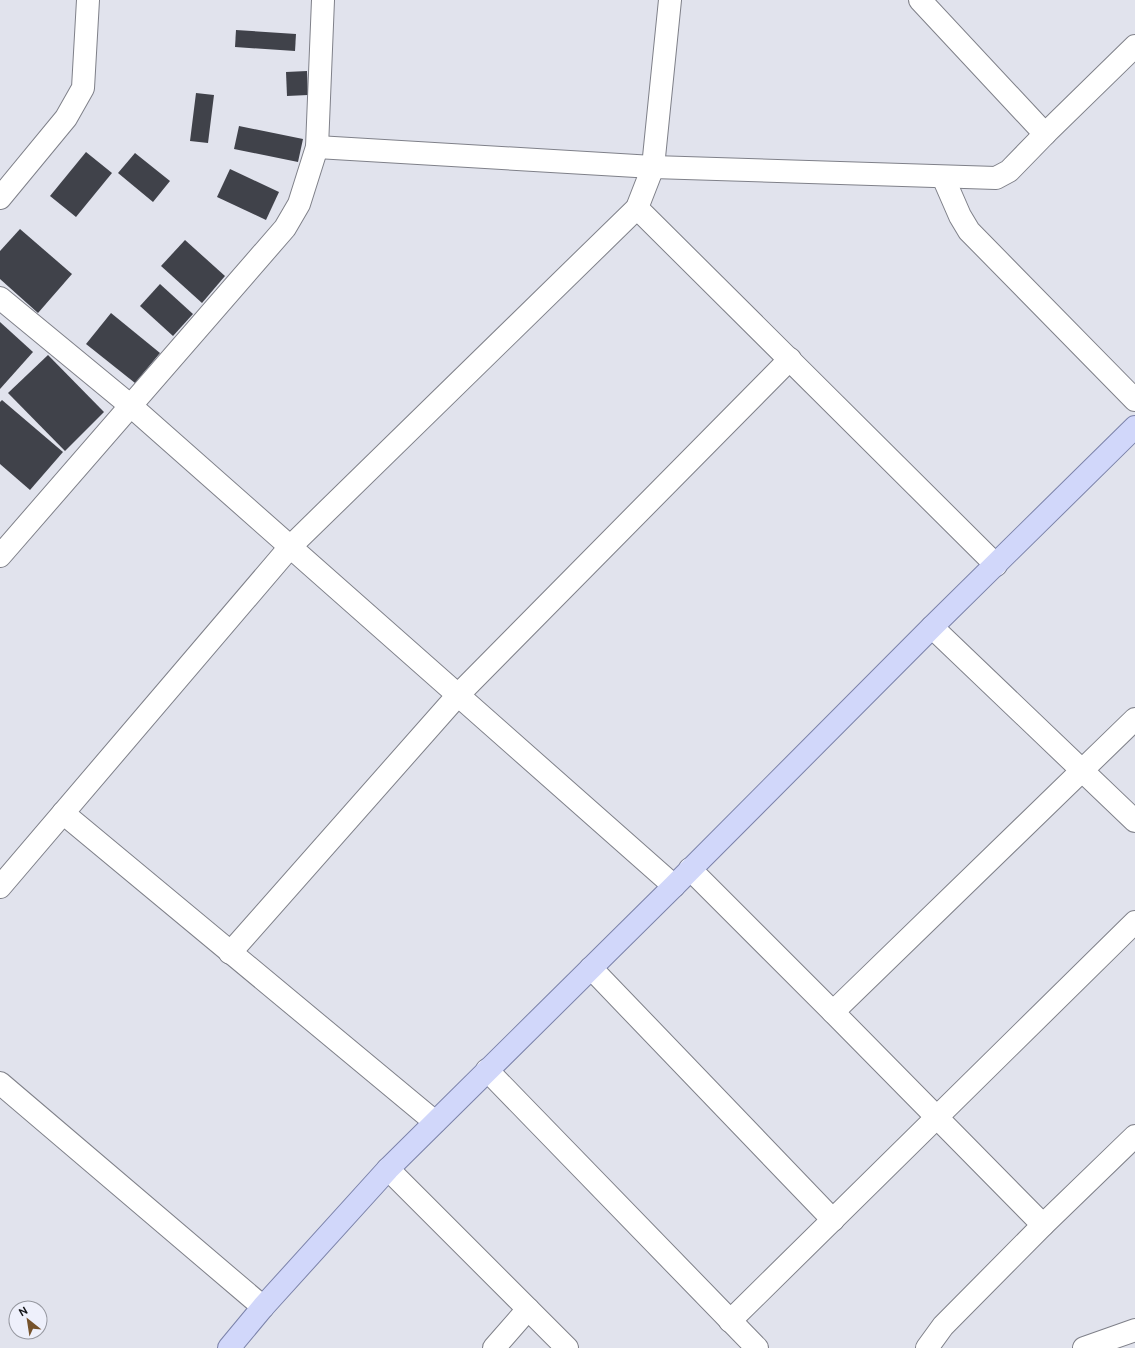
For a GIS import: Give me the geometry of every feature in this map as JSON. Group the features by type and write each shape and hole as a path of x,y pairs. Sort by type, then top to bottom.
{"main road":[{"path":"229,1348 263,1307 388,1169 1135,427"}],"street":[{"path":"0,198 66,118 82,88 88,0"},
{"path":"0,556 285,228 299,204 317,147 323,0"},
{"path":"0,887 290,547 638,208 653,167 670,0"},
{"path":"920,0 1045,134"},
{"path":"317,147 653,167 996,178 1009,171 1135,46"},
{"path":"943,177 960,216 969,231 1135,400"},
{"path":"638,208 996,565"},
{"path":"0,298 131,406 674,886"},
{"path":"230,953 458,695 790,359"},
{"path":"932,627 1135,821"},
{"path":"833,1012 1135,719"},
{"path":"63,813 435,1122"},
{"path":"690,869 1043,1225"},
{"path":"730,1321 1135,922"},
{"path":"591,968 833,1220"},
{"path":"487,1070 757,1348"},
{"path":"0,1083 263,1307"},
{"path":"927,1348 943,1326 1043,1225 1135,1136"},
{"path":"388,1169 567,1348"},
{"path":"494,1348 528,1309"},
{"path":"1084,1348 1135,1330"}],"building":[{"path":"236,30 296,34 295,51 235,47"},
{"path":"307,71 308,95 287,96 286,72"},
{"path":"196,93 214,95 208,143 190,141"},
{"path":"239,126 303,139 298,162 234,149"},
{"path":"86,152 112,173 76,217 50,196"},
{"path":"135,153 170,181 153,202 118,173"},
{"path":"230,169 279,192 266,220 217,197"},
{"path":"20,229 72,274 38,313 0,279 0,251"},
{"path":"185,240 225,276 202,303 161,266"},
{"path":"160,284 193,314 173,336 140,306"},
{"path":"111,313 160,353 135,383 86,344"},
{"path":"0,322 33,352 0,389"},
{"path":"48,355 104,412 65,451 8,393"},
{"path":"2,400 63,452 30,490 0,464 0,402"}]}
